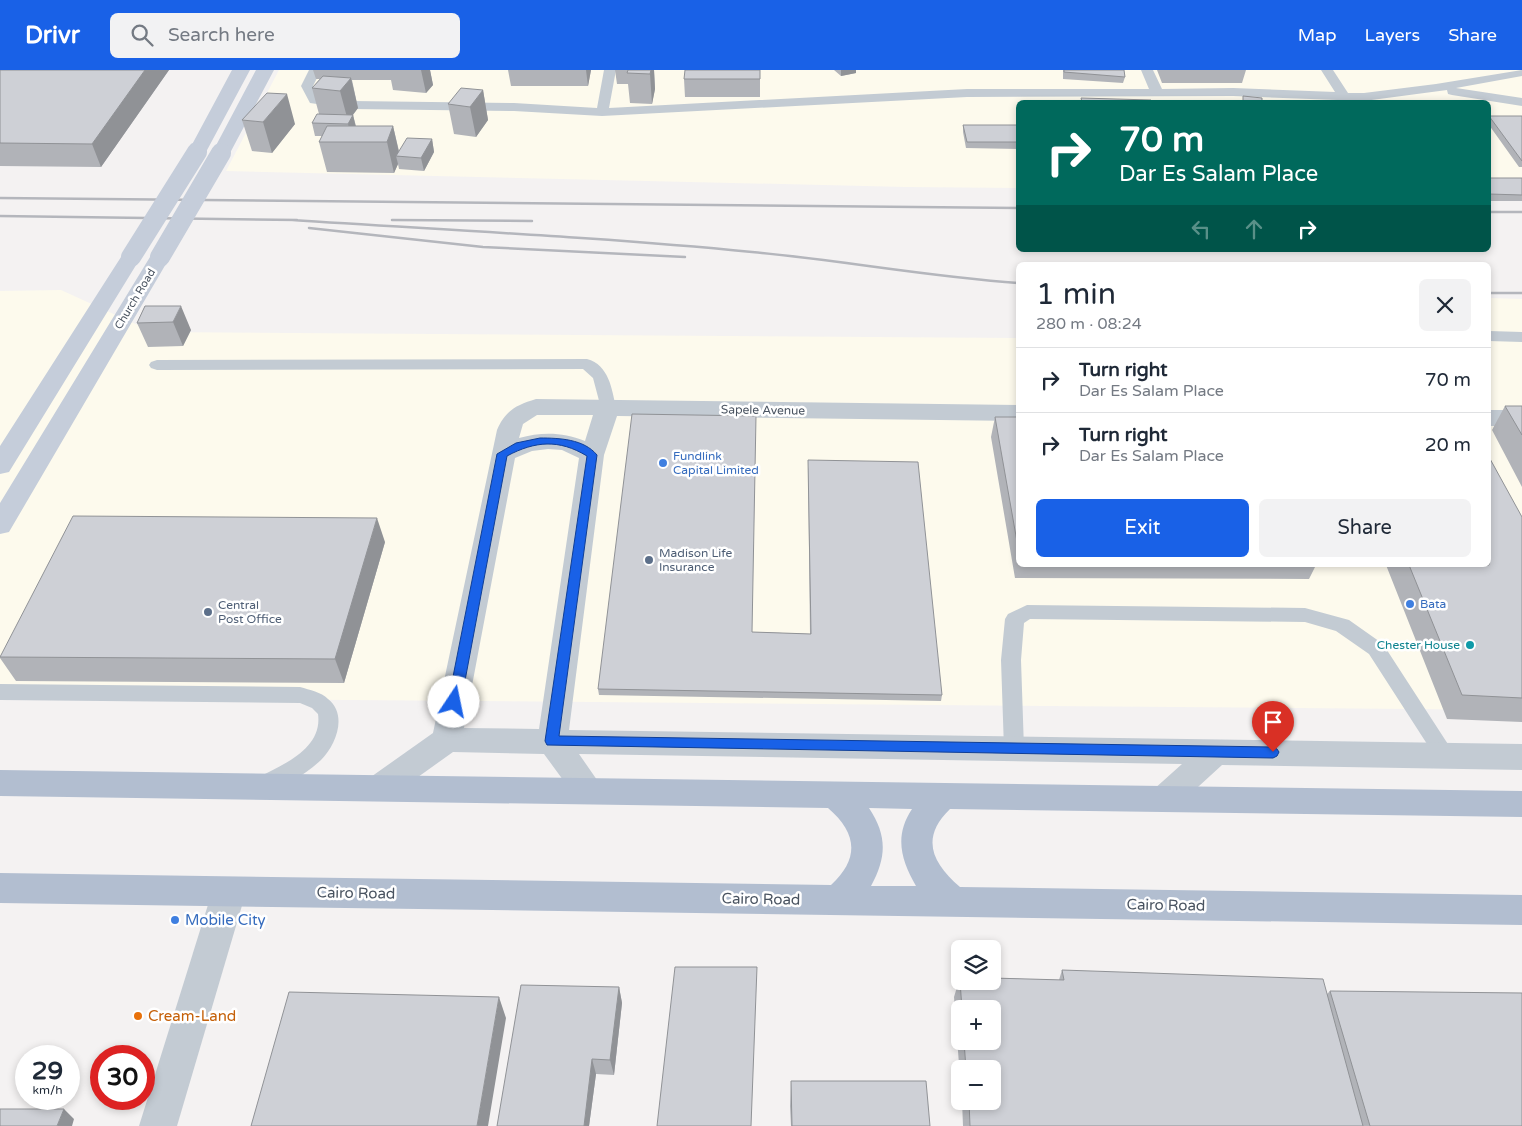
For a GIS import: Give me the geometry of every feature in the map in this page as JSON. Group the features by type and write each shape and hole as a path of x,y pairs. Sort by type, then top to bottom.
{"main road":[{"name":"Church Road","path":"0,466 197,152 241,70"},
{"name":"Church Road","path":"0,525 221,153 265,70"},
{"path":"0,783 1522,804"},
{"path":"835,794 848,804 858,816 868,843 867,859 861,875 852,889 838,900"},
{"path":"944,796 932,805 923,816 918,829 916,844 919,860 926,876 938,890 953,902"},
{"name":"Cairo Road","path":"0,888 1522,910"}],"street":[{"name":"Sapele Avenue","path":"502,454 512,420 523,410 536,407 1016,412"},
{"path":"588,790 552,741 592,455 608,408"},
{"path":"1491,418 1522,418"},
{"path":"447,740 502,454 520,445 540,441 560,441 578,446 592,455"},
{"path":"379,788 447,740 1522,757"},
{"path":"1164,799 1216,752"},
{"path":"158,1126 229,892"}],"lane":[{"path":"315,70 308,86 314,100 352,105 514,107 602,112 967,93 1232,92 1364,97 1436,88 1522,72"},
{"path":"602,112 610,70"},
{"path":"1147,70 1157,92"},
{"path":"1327,70 1344,96"},
{"path":"1494,78 1493,88 1507,99"},
{"path":"1436,88 1522,102"},
{"path":"1491,336 1522,337"},
{"path":"157,365 587,364 597,370 603,382 608,408"},
{"path":"1014,749 1011,660 1015,619 1027,612 1305,615 1342,625 1376,649 1445,755"},
{"path":"0,692 300,694 324,706 329,716 329,729 324,742 303,763 260,787"}],"shaded area":[{"path":"279,70 1522,70 1522,192 1491,192 1491,100 1016,100 1016,188 226,171"},
{"path":"61,290 153,332 1016,338 1016,567 1491,567 1491,298 1522,299 1522,710 0,697 0,291"}],"building":[{"path":"0,70 145,70 92,144 0,143"},
{"path":"628,70 651,70 650,74 627,73"},
{"path":"685,70 760,70 760,79 684,79"},
{"path":"1064,70 1124,70 1125,77 1064,72"},
{"path":"323,76 351,78 340,91 312,88"},
{"path":"461,88 483,90 470,107 448,104"},
{"path":"267,93 287,94 263,122 242,120"},
{"path":"1243,96 1262,98 1262,100 1243,100"},
{"path":"1081,98 1151,100 1082,100"},
{"path":"317,114 353,115 348,124 312,123"},
{"path":"1491,116 1522,116 1522,161 1491,119"},
{"path":"963,125 1016,125 1016,142 967,142"},
{"path":"327,126 393,126 387,142 319,142"},
{"path":"407,138 432,139 421,158 396,156"},
{"path":"1491,178 1522,178 1522,195 1491,194"},
{"path":"145,306 181,306 173,322 137,323"},
{"path":"1505,406 1522,406 1522,435"},
{"path":"632,414 756,416 752,632 811,634 808,460 918,462 942,695 598,689"},
{"path":"995,417 1016,417 1016,536"},
{"name":"Chester House","path":"1491,461 1522,517 1522,698 1462,695 1410,567 1491,567"},
{"name":"Central Post Office","path":"73,516 377,518 335,659 0,657"},
{"path":"675,967 757,967 751,1126 657,1126"},
{"path":"1062,970 1323,979 1363,1126 970,1126 969,1110 1001,1110 1001,1060 965,1060 965,1050 1001,1050 1001,1000 961,1000 961,990 1001,990 1001,978 1064,980"},
{"path":"521,985 619,987 610,1060 592,1059 584,1126 497,1126"},
{"path":"1330,991 1522,993 1522,1126 1370,1126"},
{"path":"289,992 499,997 477,1126 251,1126"},
{"path":"791,1081 926,1081 930,1126 792,1126"},
{"path":"0,1109 64,1110 57,1126 0,1126"}],"railway":[{"path":"0,198 1016,208"},
{"path":"1491,212 1522,212"},
{"path":"0,216 297,220"},
{"path":"292,220 695,247 785,255 952,277 1016,283"},
{"path":"392,220 532,221"},
{"path":"309,228 483,247 685,257"},
{"path":"1491,293 1522,293"}],"place":[{"name":"Fundlink Capital Limited","path":"663,463"},
{"name":"Madison Life Insurance","path":"649,560"},
{"name":"Bata","path":"1410,604"},
{"name":"Central Post Office","path":"208,612"},
{"name":"Chester House","path":"1470,645"},
{"name":"Mobile City","path":"175,920"},
{"name":"Cream-Land","path":"138,1016"}],"route":[{"path":"454,702 502,454 520,445 540,441 560,441 578,446 592,455 552,741 1273,752"}]}
